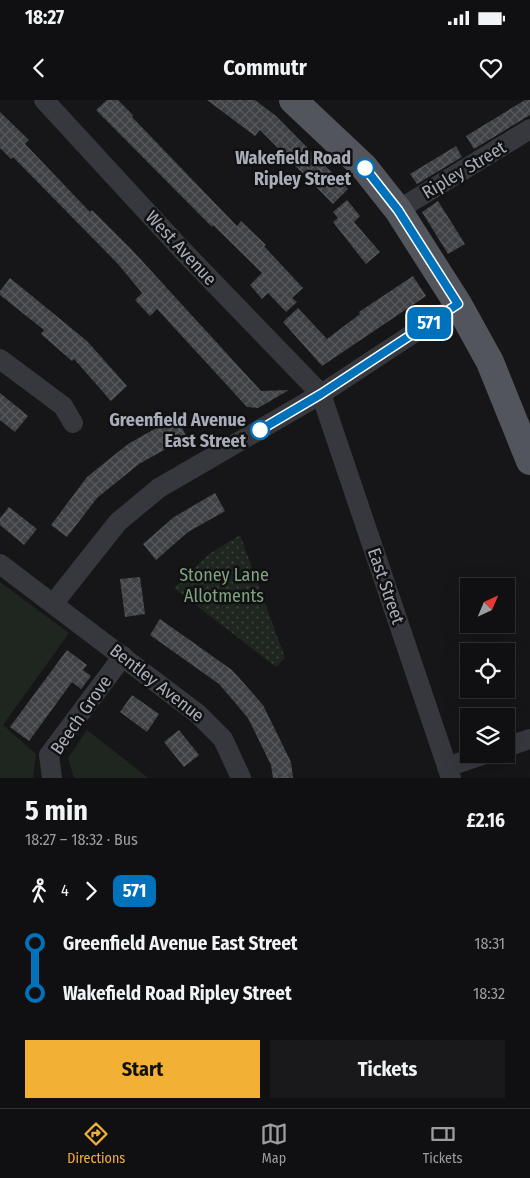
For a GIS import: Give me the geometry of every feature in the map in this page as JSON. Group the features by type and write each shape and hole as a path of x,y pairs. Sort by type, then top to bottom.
{"main road":[{"path":"293,100 364,167 398,210 458,304 490,362 528,448"}],"street":[{"name":"West Avenue","path":"44,100 183,251 321,394"},
{"name":"Ripley Street","path":"398,210 530,129"},
{"path":"54,604 118,522 159,488 321,394 458,304"},
{"path":"0,359 63,406 73,423"},
{"name":"East Street","path":"321,394 449,772"},
{"name":"Bentley Avenue","path":"0,564 198,714 223,739 241,778"},
{"name":"Beech Grove","path":"52,778 49,756 123,656"},
{"path":"515,744 530,739"},
{"path":"449,772 467,763"}],"green space":[{"name":"Stoney Lane Allotments","path":"240,535 285,658 276,667 174,588 209,554"},
{"path":"0,582 69,633 3,725 36,754 33,778 0,778"},
{"path":"87,730 147,778 74,778 68,758"}],"building":[{"path":"107,100 118,100 237,226 241,221 266,245 264,246 303,288 292,298 297,302 286,312 268,293 262,299 250,285 262,273 213,225 212,227 96,110"},
{"path":"207,100 255,100 276,116 348,189 333,204 260,130 255,136"},
{"path":"525,100 530,100 530,115 474,149 466,136"},
{"path":"0,112 29,140 25,144 90,212 92,210 133,251 261,391 289,390 258,408 247,407 157,309 150,316 135,300 142,293 118,264 13,157 11,159 0,148"},
{"path":"456,146 462,157 417,184 410,174"},
{"path":"347,200 360,216 354,222 380,252 366,264 333,222 338,218 333,212"},
{"path":"438,201 465,244 448,254 422,212"},
{"path":"413,276 426,296 322,366 283,322 298,308 327,339 360,314 359,312"},
{"path":"10,278 87,341 127,386 111,401 74,359 72,361 41,334 44,330 0,295 0,291"},
{"path":"0,393 28,416 15,432 0,420"},
{"path":"176,417 187,437 139,464 97,498 67,537 51,525 87,477 128,444"},
{"path":"215,493 225,511 188,532 156,560 143,544 174,517"},
{"path":"9,507 37,529 24,545 0,525 0,518"},
{"path":"140,577 145,614 125,617 120,579"},
{"path":"160,619 232,670 263,705 291,762 293,778 273,778 271,765 248,718 219,684 150,635"},
{"path":"67,650 87,665 83,670 91,676 81,689 72,682 29,741 10,727"},
{"path":"132,695 159,714 147,732 120,712"},
{"path":"179,730 199,755 184,767 164,742"}],"bus line":[{"name":"571","path":"260,430 321,394 458,304 398,210 365,168"}],"place":[{"name":"Wakefield Road Ripley Street","path":"365,168"},
{"name":"Greenfield Avenue East Street","path":"260,430"}]}
